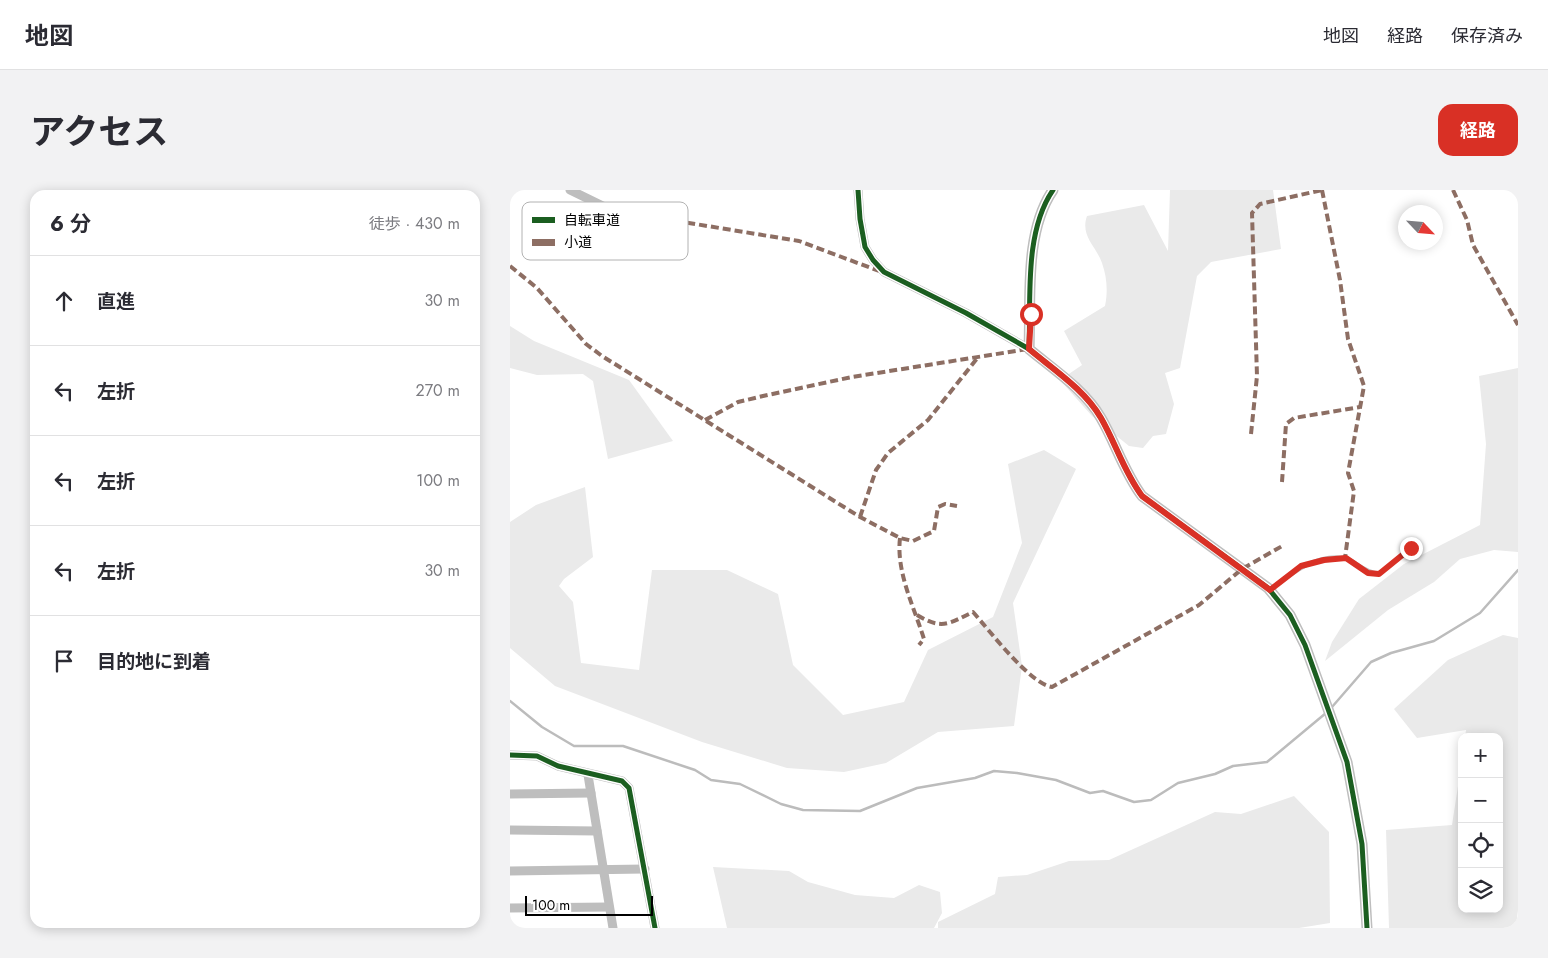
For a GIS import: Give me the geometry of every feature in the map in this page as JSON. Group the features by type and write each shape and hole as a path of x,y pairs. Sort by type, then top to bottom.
{"street":[{"path":"570,190 595,202"},
{"path":"858,190 860,219 865,247 872,260 884,272 966,313 1029,349 1069,383 1093,407 1101,418 1129,477 1142,496 1270,590 1290,615 1305,645 1346,762 1362,844 1367,928"},
{"path":"1029,349 1034,238 1039,219 1053,190"},
{"path":"510,755 537,756 558,766 588,775 622,781 629,788 645,869 654,928"},
{"path":"588,775 613,928"},
{"path":"510,794 591,793"},
{"path":"510,830 598,832"},
{"path":"510,871 645,869"},
{"path":"510,908 610,907"}],"lane":[{"path":"1270,590 1301,566 1324,560 1346,558 1368,573 1379,574 1411,548"}],"shaded area":[{"path":"1170,190 1273,190 1281,249 1211,262 1197,276 1180,368 1165,373 1174,404 1166,434 1153,436 1143,448 1129,446 1092,416 1060,380 1082,365 1064,331 1105,306 1106,301 1105,274 1102,263 1087,235 1085,223 1087,216 1144,205 1168,251"},
{"path":"510,326 534,341 629,380 673,441 608,459 593,381 583,374 537,375 510,368"},
{"path":"1518,368 1518,552 1494,550 1460,559 1434,582 1388,610 1325,661 1332,642 1359,599 1404,564 1480,525 1486,444 1479,376"},
{"path":"1044,450 1076,469 1013,603 1022,666 1014,726 938,732 886,763 844,772 787,768 702,742 555,686 510,648 510,522 536,505 585,487 593,557 564,579 559,586 573,602 581,663 639,670 652,570 727,570 778,594 793,665 843,715 904,702 928,650 993,617 1022,543 1008,464"},
{"path":"1503,635 1518,638 1518,910 1516,928 1389,928 1386,830 1452,825 1458,786 1458,913 1503,913 1503,733 1466,733 1466,730 1417,738 1394,709 1448,660"},
{"path":"1294,796 1329,832 1330,923 1299,928 938,928 938,922 995,894 998,877 1027,875 1069,861 1109,860 1215,812 1241,814"},
{"path":"713,867 789,871 808,882 855,895 894,898 919,885 940,892 942,913 934,928 727,928"}],"waterway":[{"path":"1332,707 1371,662 1391,653 1434,641 1480,613 1518,570"},
{"path":"510,701 542,727 574,746 623,746 695,770 711,780 740,784 781,804 803,810 860,811 917,788 975,778 994,771 1056,780 1090,793 1103,791 1134,802 1151,800 1178,783 1215,774 1233,766 1267,762 1326,713"}],"marked path":[{"path":"1322,190 1340,280 1348,339 1364,386 1348,473 1354,491 1345,558"},
{"path":"1251,434 1257,376 1252,213 1260,204 1322,190"},
{"path":"1453,190 1467,220 1473,245 1518,325"},
{"path":"688,223 799,241 879,271"},
{"path":"510,266 537,288 586,344 602,356 860,517 900,538 913,541 934,531 938,507 945,504 957,506"},
{"path":"705,420 738,402 763,396 852,377 1028,349"},
{"path":"860,517 876,470 888,453 928,420 979,356"},
{"path":"1282,482 1286,424 1294,418 1360,407"},
{"path":"900,538 899,551 903,576 924,639 919,645"},
{"path":"917,615 933,623 945,624 973,612 1022,667 1043,684 1052,687 1199,605 1242,569 1284,545"}],"cycle path":[{"path":"858,190 860,219 865,247 884,272 966,313 1029,349"},
{"path":"1053,190 1037,226 1033,246 1029,349 1078,389 1094,408 1142,496 1268,588 1290,615 1305,645 1347,762 1362,844 1367,928"},
{"path":"510,755 537,756 558,766 622,781 629,788 655,928"}],"route":[{"path":"1031,314 1029,349 1069,383 1093,407 1101,418 1129,477 1142,496 1270,590 1301,566 1324,560 1346,558 1368,573 1379,574 1411,548"}]}
